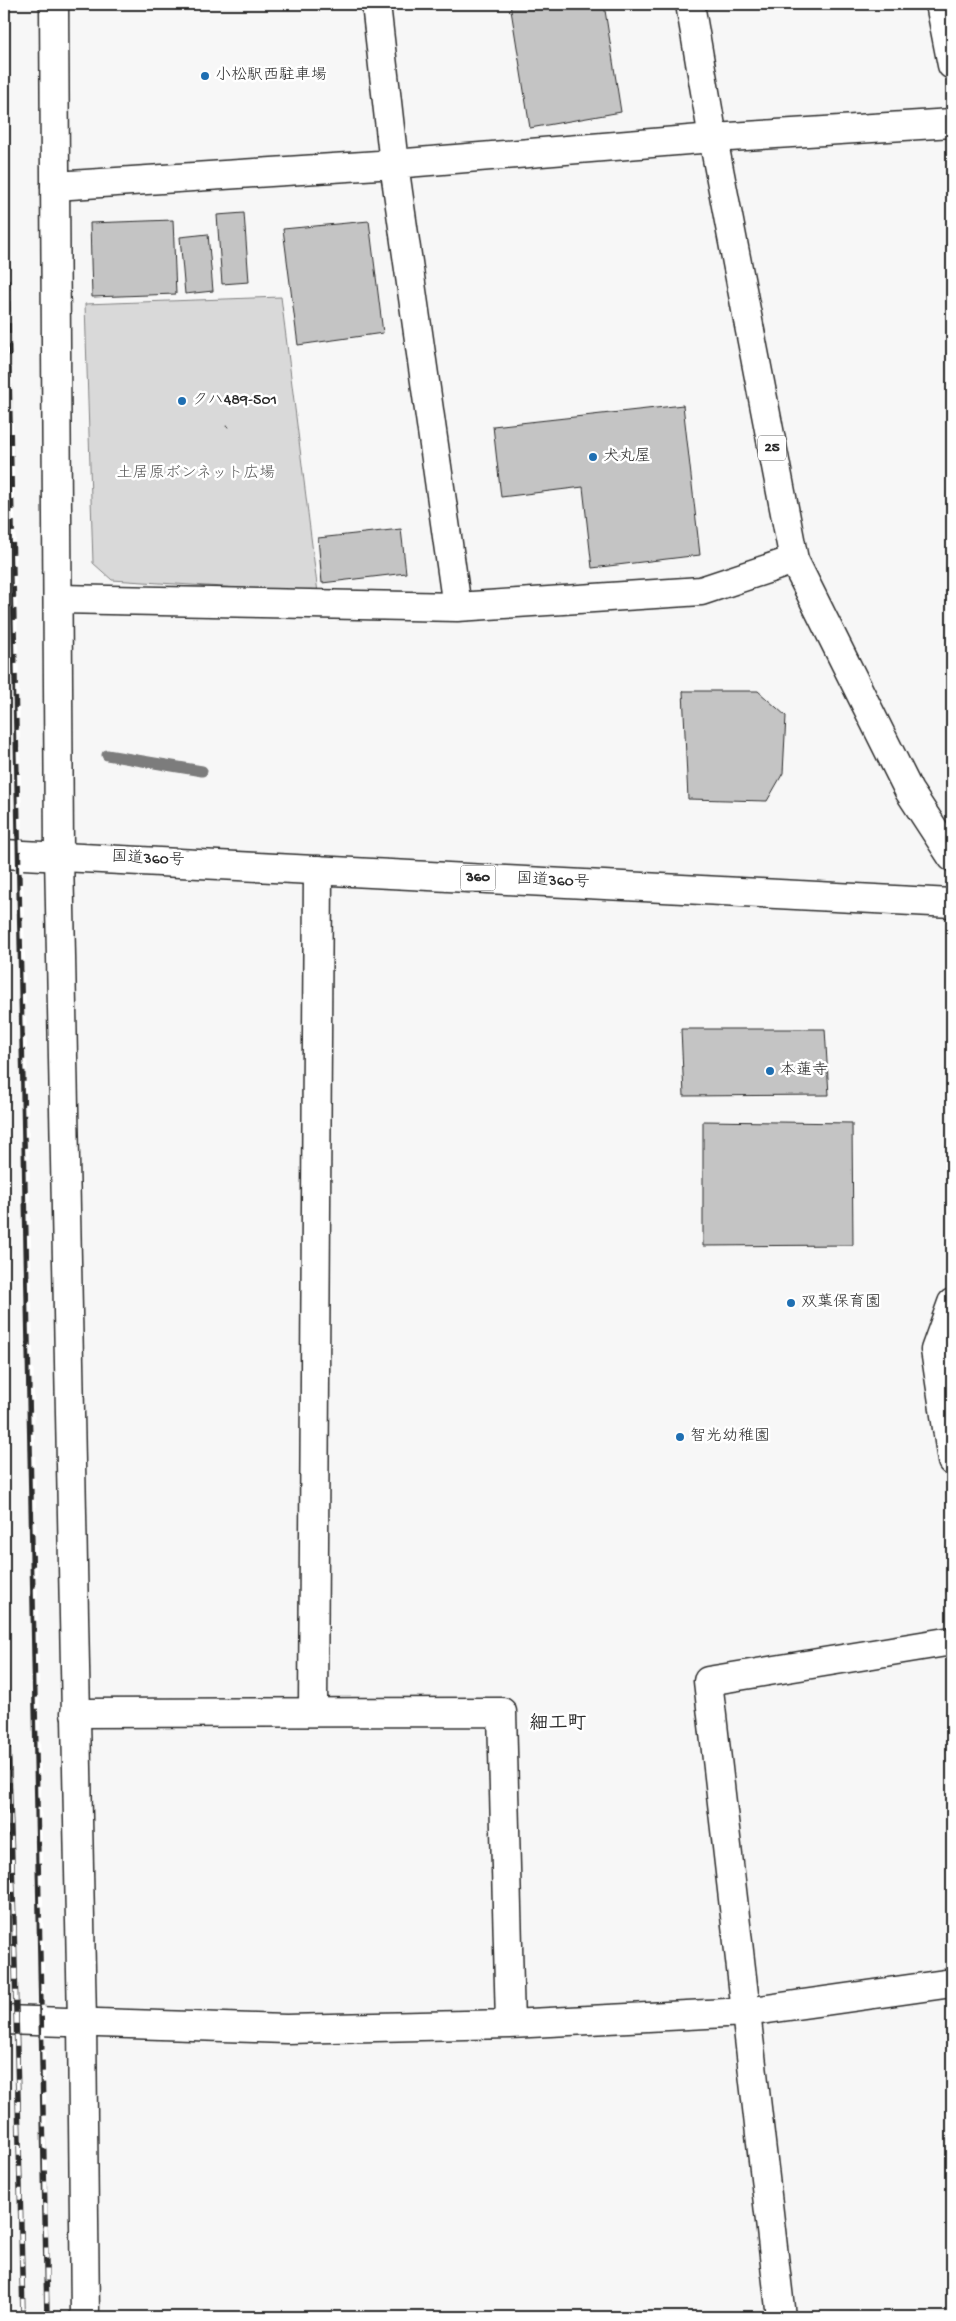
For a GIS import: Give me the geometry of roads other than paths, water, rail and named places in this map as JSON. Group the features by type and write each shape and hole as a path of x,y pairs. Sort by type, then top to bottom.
{"main road":[{"path":"54,4 59,856 82,2022 84,2317"},
{"path":"376,4 394,164 457,607"},
{"name":"25","path":"690,4 713,138 794,560 909,791 952,857"},
{"path":"940,4 952,66"},
{"path":"55,186 394,164 713,138 952,124"},
{"path":"58,599 457,607 701,591 794,560"},
{"name":"国道360号","path":"4,854 952,903"},
{"path":"313,1711 318,870"},
{"path":"952,1303 934,1350 952,1461"},
{"path":"780,2317 708,1681 952,1641"},
{"path":"76,1713 502,1712 510,2024"},
{"path":"4,2020 286,2029 510,2024 746,2012 952,1983"}],"waterway":[{"path":"107,755 202,771"}],"railway":[{"path":"4,114 34,1491 47,2317"},
{"path":"4,1617 14,1923 23,2317"}],"place":[{"name":"小松駅西駐車場","path":"205,76"},
{"name":"クハ489-501","path":"182,401"},
{"name":"犬丸屋","path":"593,457"},
{"name":"本蓮寺","path":"770,1071"},
{"name":"双葉保育園","path":"791,1303"},
{"name":"智光幼稚園","path":"680,1437"}],"district":[{"name":"細工町","path":"558,1724"}],"park label":[{"name":"土居原ボンネット広場","path":"196,474"}]}
